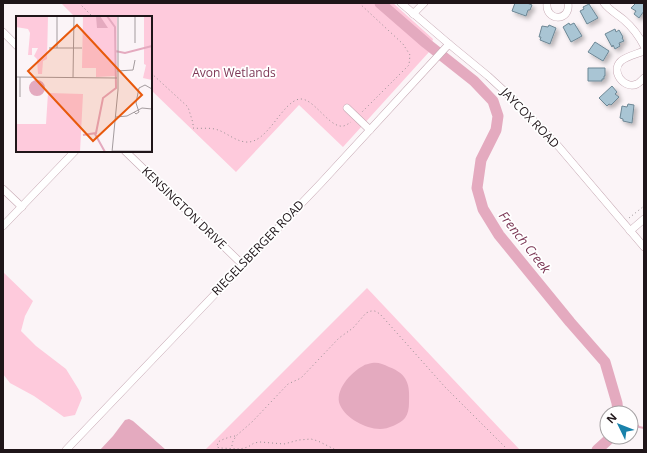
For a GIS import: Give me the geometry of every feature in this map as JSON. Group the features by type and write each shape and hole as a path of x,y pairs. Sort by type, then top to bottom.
{"street":[{"name":"JAYCOX ROAD","path":"401,3 477,66 513,99 558,147 644,247"},
{"path":"413,14 424,3"},
{"path":"547,3 548,11 556,17 563,16 566,13 569,7 568,3"},
{"path":"604,3 632,28 644,46"},
{"path":"3,32 16,45"},
{"name":"RIEGELSBERGER ROAD","path":"66,450 321,183 449,44"},
{"path":"644,51 622,60 618,64 617,68 619,76 623,82 628,85 635,85 644,78"},
{"path":"347,108 370,130"},
{"path":"3,226 74,152"},
{"name":"KENSINGTON DRIVE","path":"126,152 243,265"},
{"path":"3,189 22,207"},
{"path":"630,231 644,218"}],"path":[{"path":"79,3 92,16"},
{"path":"152,74 188,107 193,128 217,130 235,139 247,142 262,135 288,106 295,100 301,99 309,102 332,122 339,126 345,126 353,121 409,65 410,55 403,44 359,3"},
{"path":"629,218 644,206"},
{"path":"232,449 232,443 236,436 252,422 288,384 301,378 339,338 353,328 366,313 371,310 380,314 445,387 508,450"},
{"path":"236,436 221,440 218,442 217,446 220,448 240,449 248,447 254,442 284,444 299,440 311,439 336,450"}],"green space":[{"name":"Avon Wetlands","path":"61,3 393,3 433,39 429,52 343,147 299,105 236,172 152,91 152,16 74,16"},
{"path":"3,272 33,301 25,316 21,331 36,346 66,369 79,390 82,398 75,415 64,417 34,396 10,383 3,374"},
{"path":"367,288 520,450 205,450"}],"shaded area":[{"path":"372,363 380,364 400,373 404,377 408,386 408,411 403,420 394,426 380,429 365,426 349,417 340,405 339,394 345,382 358,369 364,365"},
{"path":"129,419 166,450 100,450 125,420"}],"building":[{"path":"515,3 527,3 532,5 526,16 512,11"},
{"path":"636,3 644,3 644,11 639,18 634,14 636,11 631,8"},
{"path":"589,4 598,18 587,24 580,11 584,9 583,7"},
{"path":"569,23 570,25 574,23 582,36 571,42 563,27"},
{"path":"549,25 556,28 550,44 540,40 541,37 539,37 542,26 548,27"},
{"path":"615,29 616,32 619,30 624,41 619,43 620,46 615,49 613,45 612,47 605,34"},
{"path":"595,42 609,51 603,61 588,52"},
{"path":"588,68 605,68 604,79 602,79 602,81 588,81"},
{"path":"612,86 617,92 615,94 619,97 611,105 609,104 607,106 599,98"},
{"path":"628,104 634,105 632,123 623,121 623,119 620,118 622,106 627,107"}],"waterway":[{"name":"French Creek","path":"380,3 426,43 474,81 493,101 498,116 496,130 481,160 477,188 483,209 499,235 570,322 605,362 617,405"},
{"name":"French Creek","path":"639,427 644,428"},
{"name":"French Creek","path":"597,450 602,445"}]}
